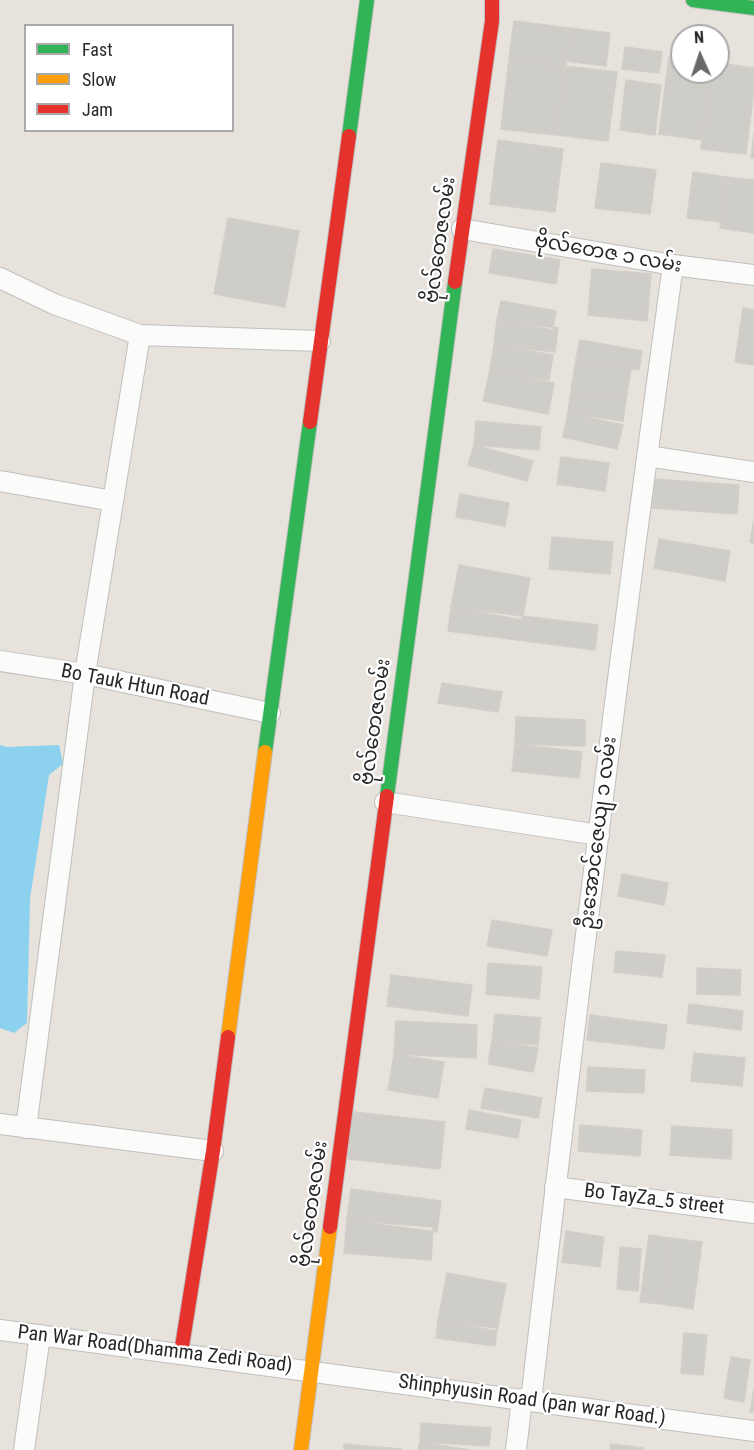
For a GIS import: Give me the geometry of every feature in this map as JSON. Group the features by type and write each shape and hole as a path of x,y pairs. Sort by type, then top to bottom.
{"street":[{"path":"181,1353 213,1150 367,0"},
{"name":"ဗိုလ်တေဇလမ်း","path":"301,1450 385,802 492,21 492,0"},
{"path":"693,0 754,8"},
{"name":"ဗိုလ်တေဇ ၁ လမ်း","path":"462,229 673,265 754,275"},
{"name":"ဦးအောင်ဇေယျ ၁ လမ်း","path":"516,1450 526,1400 555,1187 673,265"},
{"path":"0,278 54,304 140,335 320,341"},
{"path":"26,1128 85,675 140,335"},
{"path":"647,456 754,472"},
{"path":"0,481 113,501"},
{"name":"Bo Tauk Htun Road","path":"0,661 85,675 270,713"},
{"path":"385,802 599,835"},
{"path":"0,1124 213,1150"},
{"name":"Bo TayZa_5 street","path":"555,1187 754,1213"},
{"name":"Pan War Road(Dhamma Zedi Road)","path":"0,1330 310,1370"},
{"path":"24,1450 40,1335"},
{"name":"Shinphyusin Road (pan war Road.)","path":"310,1370 754,1431"}],"water":[{"path":"0,745 7,747 59,745 63,764 49,775 30,899 27,1023 14,1033 0,1028"}],"building":[{"path":"514,21 570,28 566,66 509,59"},
{"path":"570,28 610,33 606,66 566,61"},
{"path":"625,47 662,52 659,73 622,69"},
{"path":"669,57 670,84 709,84 702,140 659,134"},
{"path":"509,59 564,66 556,135 501,129"},
{"path":"730,65 754,68 754,90 746,154 701,149 709,84 730,84"},
{"path":"564,66 617,72 608,141 556,135"},
{"path":"626,80 661,85 655,135 620,130"},
{"path":"754,134 754,158 751,158"},
{"path":"498,140 563,149 555,212 490,204"},
{"path":"601,163 656,170 650,214 595,208"},
{"path":"693,172 726,177 721,222 687,218"},
{"path":"726,177 754,180 754,233 720,228"},
{"path":"228,218 299,231 285,307 214,294"},
{"path":"493,249 560,260 556,284 489,273"},
{"path":"592,269 651,274 647,321 588,315"},
{"path":"501,301 556,311 553,330 497,320"},
{"path":"743,308 754,310 754,365 735,362"},
{"path":"497,320 558,328 555,352 494,345"},
{"path":"580,340 642,351 639,370 576,359"},
{"path":"494,345 553,355 549,380 490,370"},
{"path":"576,359 631,368 626,400 571,391"},
{"path":"490,370 554,383 548,414 483,401"},
{"path":"571,391 626,399 623,421 568,413"},
{"path":"568,413 623,425 617,449 563,437"},
{"path":"476,421 541,427 539,450 474,445"},
{"path":"474,445 533,461 527,481 468,465"},
{"path":"561,457 609,463 605,491 557,484"},
{"path":"654,479 739,485 737,514 652,508"},
{"path":"460,494 509,503 505,526 456,517"},
{"path":"754,520 754,543 750,542"},
{"path":"552,537 613,542 610,574 549,569"},
{"path":"659,539 730,551 725,581 654,568"},
{"path":"459,565 530,578 522,620 451,607"},
{"path":"451,607 530,617 526,641 448,631"},
{"path":"530,617 598,625 595,650 526,641"},
{"path":"442,683 502,692 498,712 438,703"},
{"path":"516,717 585,720 585,746 515,744"},
{"path":"515,744 582,752 579,778 512,771"},
{"path":"622,874 668,883 664,905 618,896"},
{"path":"492,920 552,930 547,956 487,946"},
{"path":"616,951 665,955 662,977 614,972"},
{"path":"488,963 542,967 539,999 486,994"},
{"path":"697,968 741,970 740,995 697,994"},
{"path":"391,975 472,985 468,1016 387,1006"},
{"path":"689,1004 743,1011 741,1030 687,1023"},
{"path":"495,1014 541,1018 538,1045 492,1040"},
{"path":"590,1015 667,1025 664,1049 587,1040"},
{"path":"396,1021 477,1025 476,1058 394,1054"},
{"path":"492,1040 538,1048 533,1072 488,1064"},
{"path":"694,1053 745,1058 742,1086 691,1081"},
{"path":"394,1054 444,1062 438,1098 388,1090"},
{"path":"588,1067 645,1070 644,1093 586,1091"},
{"path":"485,1088 542,1098 538,1118 481,1108"},
{"path":"469,1110 521,1120 518,1138 466,1129"},
{"path":"353,1112 445,1122 440,1169 348,1159"},
{"path":"580,1125 642,1130 640,1156 578,1151"},
{"path":"672,1126 732,1130 731,1159 670,1155"},
{"path":"351,1189 441,1201 437,1232 347,1220"},
{"path":"347,1220 433,1227 431,1260 344,1253"},
{"path":"566,1231 604,1237 600,1267 562,1262"},
{"path":"649,1235 670,1238 662,1304 640,1302"},
{"path":"670,1238 702,1242 693,1309 662,1304"},
{"path":"620,1247 641,1249 638,1291 617,1289"},
{"path":"447,1273 506,1284 497,1331 438,1321"},
{"path":"438,1321 497,1328 495,1346 436,1338"},
{"path":"684,1333 707,1335 703,1375 681,1373"},
{"path":"731,1357 750,1360 744,1402 724,1398"},
{"path":"754,1389 754,1412 750,1412"},
{"path":"421,1423 491,1428 489,1446 420,1442"},
{"path":"420,1442 469,1450 418,1450"},
{"path":"344,1444 401,1449 344,1450"},
{"path":"611,1444 643,1448 642,1450 610,1450"}],"traffic: fast":[{"path":"349,136 367,0"},
{"path":"693,0 754,8"},
{"path":"387,796 455,282"},
{"path":"265,752 310,422"}],"traffic: slow":[{"path":"228,1037 265,752"},
{"path":"301,1450 330,1227"}],"traffic: jam":[{"path":"455,282 492,21 492,0"},
{"path":"310,422 349,136"},
{"path":"330,1227 387,796"},
{"path":"181,1353 213,1151 228,1037"}]}
